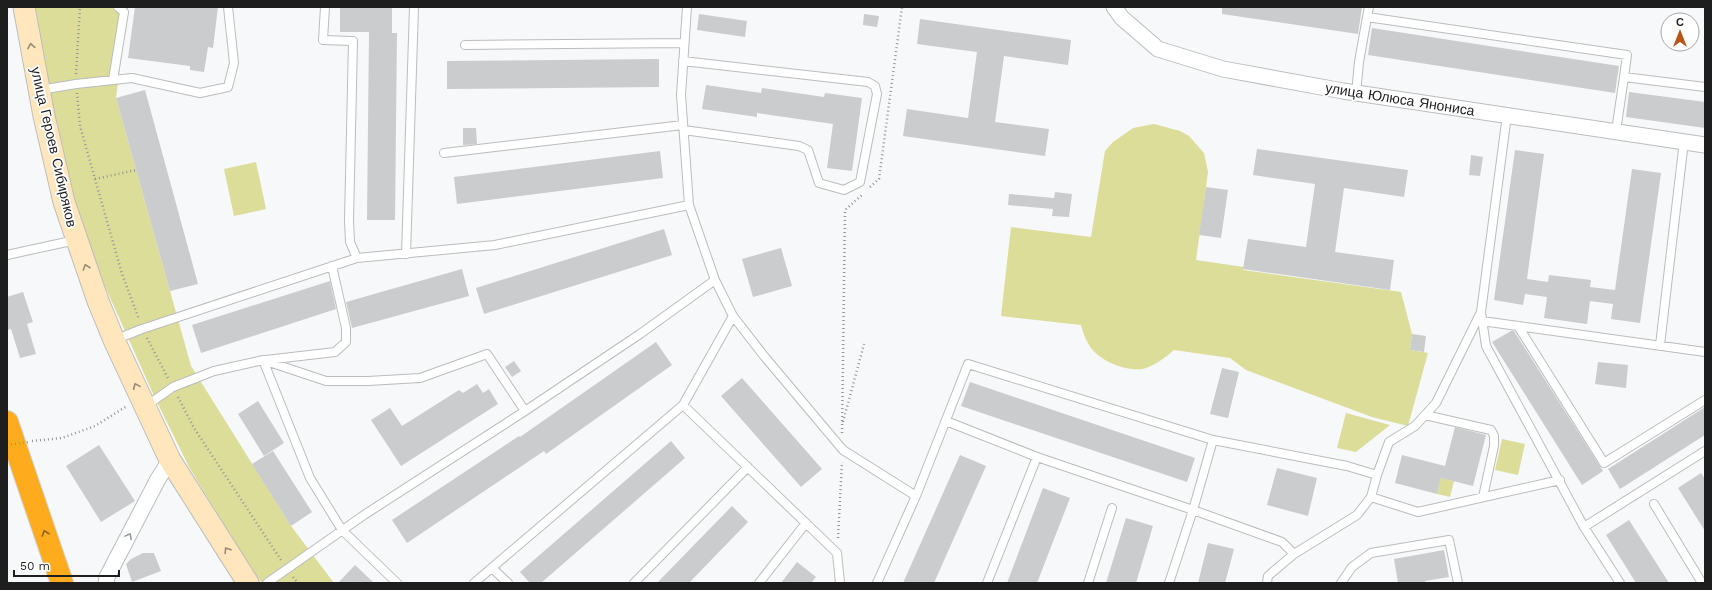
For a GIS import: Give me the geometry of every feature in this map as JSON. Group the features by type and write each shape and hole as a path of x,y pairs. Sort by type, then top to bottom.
{"highway":[{"path":"7,422 62,583"}],"street":[{"name":"улица Героев Сибиряков","path":"24,7 64,202 98,301 114,340 170,460 248,583"},
{"name":"улица Юлюса Янониса","path":"1114,7 1122,18 1158,49 1223,69 1356,93 1705,144"},
{"path":"106,583 111,570 158,479 170,460"}],"lane":[{"path":"113,80 124,12 118,7"},
{"path":"40,90 76,84 132,78 200,93 228,87 234,63 228,7"},
{"path":"325,7 323,40 352,41 349,220 350,242 357,258"},
{"path":"406,254 414,7"},
{"path":"687,7 681,95 689,205 715,280 733,316 764,356 843,450 916,496"},
{"path":"1356,93 1359,62 1369,7"},
{"path":"1367,17 1627,55 1616,131"},
{"path":"465,45 684,43"},
{"path":"444,153 684,127 799,146 808,150 819,183 844,190 860,182 877,94 875,86 868,82 683,61"},
{"path":"1624,77 1705,87"},
{"path":"1507,115 1482,316 1486,346 1560,480 1584,527 1620,583"},
{"path":"1660,344 1684,141"},
{"path":"114,340 142,329 357,258 495,245 689,205"},
{"path":"7,255 77,240"},
{"path":"143,402 173,387 214,371 263,360 335,352 346,342 346,328 332,266"},
{"path":"267,583 342,530 640,334 715,280"},
{"path":"474,583 683,405 733,316"},
{"path":"1482,316 1518,326 1660,344 1705,352"},
{"path":"1267,583 1268,576 1294,554 1357,515 1371,497 1389,442 1414,426 1436,403 1482,316"},
{"path":"1518,326 1604,463 1705,400"},
{"path":"263,360 326,381 368,381 420,378 487,354 525,411"},
{"path":"263,360 310,478 342,530 397,583"},
{"path":"877,583 916,496 968,364 1213,440 1346,466 1377,475"},
{"path":"683,405 837,553 840,583"},
{"path":"1425,415 1491,430 1494,436 1494,446 1483,497"},
{"path":"946,421 1037,457 1282,542 1294,554"},
{"path":"1169,583 1193,510 1213,440"},
{"path":"1584,527 1705,451"},
{"path":"987,583 1037,457"},
{"path":"634,583 748,468"},
{"path":"1371,497 1418,512 1560,480"},
{"path":"1654,504 1702,583"},
{"path":"1088,583 1112,508"},
{"path":"759,583 806,523"},
{"path":"1341,583 1352,567 1372,553 1449,540 1458,583"},
{"path":"492,568 508,583"}],"path":[{"path":"80,7 76,84 80,126 122,274 142,329 194,428 287,569 298,583"},
{"path":"837,553 843,450 845,210 879,179 902,7"},
{"path":"95,179 136,170"},
{"path":"842,426 864,344"},
{"path":"7,445 62,438 95,426 143,402"}],"green space":[{"path":"32,7 128,7 116,98 191,366 291,526 334,583 262,583 250,567 189,467 155,398 90,253 61,161"},
{"path":"1154,124 1180,131 1189,136 1204,153 1208,172 1196,260 1244,267 1243,270 1401,292 1412,334 1410,350 1428,353 1408,426 1372,417 1246,370 1230,358 1174,350 1167,356 1146,368 1135,369 1120,367 1105,360 1093,351 1086,340 1081,325 1001,316 1011,227 1091,237 1105,151 1113,142 1133,128"},
{"path":"256,162 266,209 234,216 224,169"},
{"path":"1346,413 1390,425 1356,452 1337,448"},
{"path":"1502,439 1525,444 1518,475 1495,470"},
{"path":"1441,478 1454,481 1450,497 1437,494"}],"building":[{"path":"135,7 218,7 213,48 208,47 204,72 190,70 190,66 128,58"},
{"path":"340,7 392,7 392,33 397,33 395,220 367,220 369,32 340,32"},
{"path":"1222,7 1362,7 1358,34 1222,14"},
{"path":"699,14 747,21 745,37 697,30"},
{"path":"864,14 879,16 877,27 863,25"},
{"path":"920,19 1071,40 1068,65 1004,56 995,122 1049,129 1045,156 903,136 907,109 968,118 977,52 917,44"},
{"path":"1372,28 1619,66 1615,93 1368,55"},
{"path":"659,59 659,87 447,89 447,61"},
{"path":"706,85 761,93 762,88 824,97 825,93 862,98 852,171 827,168 833,124 757,113 757,117 702,109"},
{"path":"145,90 198,284 170,291 116,98"},
{"path":"1629,92 1705,102 1705,128 1626,117"},
{"path":"463,128 476,128 477,144 463,145"},
{"path":"1257,149 1408,170 1404,197 1344,188 1335,252 1394,260 1390,290 1243,269 1248,239 1306,247 1315,184 1253,175"},
{"path":"1515,150 1544,154 1527,279 1548,282 1549,275 1591,280 1590,287 1615,290 1632,169 1661,173 1640,323 1611,319 1613,304 1590,301 1587,324 1544,318 1547,297 1525,294 1523,305 1494,300"},
{"path":"660,151 663,178 457,204 454,177"},
{"path":"1471,155 1483,157 1480,176 1469,175"},
{"path":"1206,187 1228,190 1221,238 1199,235"},
{"path":"1055,192 1072,194 1069,217 1052,216 1053,209 1008,205 1009,194 1054,198"},
{"path":"664,229 672,255 484,314 476,288"},
{"path":"781,248 792,286 753,297 742,259"},
{"path":"462,269 469,296 352,328 346,302"},
{"path":"330,281 336,309 201,353 192,325"},
{"path":"23,292 33,322 27,324 36,354 20,358 11,329 7,330 7,297"},
{"path":"1511,331 1514,331 1603,471 1582,485 1492,342"},
{"path":"1412,334 1426,336 1424,352 1410,350"},
{"path":"656,342 672,365 546,454 544,451 407,543 392,520 519,436 520,437"},
{"path":"514,361 521,371 512,377 505,367"},
{"path":"1598,362 1628,365 1626,388 1595,384"},
{"path":"1222,368 1239,372 1228,418 1210,414"},
{"path":"742,378 822,469 801,487 721,396"},
{"path":"970,382 1195,458 1187,482 961,406"},
{"path":"477,384 483,393 489,389 498,404 401,466 371,420 390,408 402,426 459,390 463,393"},
{"path":"258,401 284,443 264,456 238,414"},
{"path":"1705,407 1705,435 1620,489 1608,469"},
{"path":"1455,427 1486,435 1473,486 1441,478 1437,494 1395,483 1402,455 1445,466"},
{"path":"671,441 685,458 541,583 530,583 520,572"},
{"path":"99,445 135,501 101,522 66,466"},
{"path":"273,451 312,512 291,526 252,464"},
{"path":"960,455 986,466 934,583 903,583"},
{"path":"1277,468 1317,478 1308,516 1267,505"},
{"path":"1701,473 1705,479 1705,531 1678,488"},
{"path":"1043,488 1070,498 1037,583 1007,583"},
{"path":"732,506 748,522 689,583 657,583"},
{"path":"1126,518 1153,526 1136,583 1106,583"},
{"path":"1629,520 1669,583 1636,583 1606,535"},
{"path":"1208,543 1234,549 1225,583 1198,583"},
{"path":"1444,550 1449,577 1425,581 1425,583 1398,583 1394,559"},
{"path":"143,553 154,553 161,571 132,582 126,564 131,559"},
{"path":"797,562 816,577 811,583 781,583"},
{"path":"355,565 374,583 338,583"}]}
